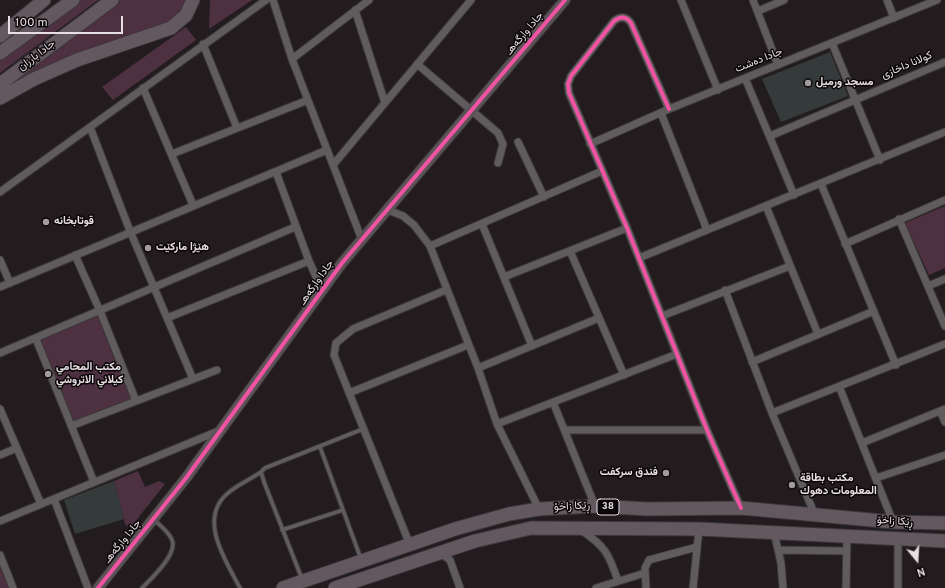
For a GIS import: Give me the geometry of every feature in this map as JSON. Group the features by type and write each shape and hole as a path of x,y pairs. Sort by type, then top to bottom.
{"highway":[{"path":"0,36 44,0"},
{"path":"0,53 73,0"},
{"name":"جادا بارزان","path":"0,84 112,0"},
{"path":"0,98 34,79 77,60 164,31 181,20 189,9 193,0"},
{"name":"ڕێکا زاخۆ","path":"283,588 468,525 509,514 539,509 596,506 647,509 741,508 893,522 945,523"},
{"name":"ڕێکا زاخۆ","path":"335,588 475,541 531,528 698,529 847,535 945,541"}],"street":[{"path":"0,192 266,0"},
{"path":"273,0 292,59 362,240"},
{"path":"292,59 369,0"},
{"path":"333,165 471,0"},
{"name":"جادا وارگه‌هـ","path":"98,588 221,430 342,263 565,0"},
{"path":"681,0 718,90"},
{"path":"753,0 778,65"},
{"path":"758,11 784,0"},
{"path":"887,0 894,18"},
{"name":"جادا دەشت","path":"590,144 670,109 937,0"},
{"path":"355,10 385,103"},
{"path":"670,109 631,23 625,18 617,18 569,80 569,93 627,228 707,430 741,508"},
{"path":"832,43 880,160"},
{"path":"203,44 237,128"},
{"name":"کولانا داخازی","path":"770,136 945,62"},
{"path":"417,64 501,136 503,149 498,163"},
{"path":"745,78 794,195"},
{"path":"143,88 193,205"},
{"path":"172,154 308,100"},
{"path":"661,113 707,230"},
{"path":"90,127 130,232 193,379"},
{"path":"639,258 945,133"},
{"path":"518,142 544,197"},
{"path":"0,287 327,150"},
{"path":"430,246 602,171"},
{"path":"276,172 295,227 322,290"},
{"path":"821,184 896,365"},
{"path":"845,244 945,200"},
{"path":"766,206 818,334"},
{"path":"388,210 403,216 414,225 430,246 446,290 478,368 497,424 539,509"},
{"path":"899,219 945,326"},
{"path":"482,224 532,346"},
{"path":"0,353 36,339 295,227"},
{"path":"504,277 627,228"},
{"path":"570,251 624,375"},
{"path":"74,255 100,311 136,401"},
{"path":"0,260 10,282"},
{"path":"167,318 309,261"},
{"path":"662,316 725,290 790,266"},
{"path":"928,286 945,279"},
{"path":"410,545 334,355 336,343 340,338 353,329 446,290"},
{"path":"725,290 772,413 815,515"},
{"path":"752,362 874,311"},
{"path":"478,368 599,318"},
{"path":"36,339 94,482"},
{"path":"772,413 896,365 945,344"},
{"path":"349,393 468,345"},
{"path":"497,424 677,354"},
{"path":"71,426 217,370"},
{"path":"839,386 893,522"},
{"path":"553,402 596,506"},
{"path":"0,409 41,504"},
{"path":"862,443 943,410 945,422"},
{"path":"0,521 221,430"},
{"path":"565,430 707,430"},
{"path":"0,455 17,448"},
{"path":"876,478 945,455"},
{"path":"54,498 88,588"},
{"path":"579,528 598,541 611,558 618,581"},
{"path":"694,588 698,529"},
{"path":"774,532 779,550 783,588"},
{"path":"846,588 847,535"},
{"path":"898,538 898,588"},
{"path":"451,563 456,547"},
{"path":"646,588 644,568 649,560 697,547"},
{"path":"779,550 847,551"},
{"path":"439,553 448,558 460,588"},
{"path":"0,555 13,588"},
{"path":"596,588 607,586 644,573"}],"lane":[{"path":"240,588 216,538 214,516 219,503 228,493 265,468 364,429"},
{"path":"320,446 362,562"},
{"path":"261,472 302,582"},
{"path":"282,530 343,510"},
{"path":"142,588 158,571 172,552 173,542 168,533 153,519"}],"shaded area":[{"path":"79,0 98,0 0,73 0,59"},
{"path":"112,0 198,0 157,30 0,89"},
{"path":"210,0 252,0 209,29"},
{"path":"186,27 196,40 113,100 102,87"},
{"path":"945,206 945,268 929,275 905,223"},
{"path":"100,311 136,401 71,426 36,339"},
{"path":"138,471 145,487 159,481 165,484 130,528 125,524 114,481"},
{"path":"0,555 13,588 0,588"}],"building":[{"path":"830,52 848,96 781,122 762,79"},
{"path":"114,481 124,519 75,534 64,500"}],"cycle path":[{"path":"98,588 186,478 342,263 565,0"},
{"path":"669,109 631,23 625,18 618,18 614,21 571,76 568,84 569,93 627,228 707,430 741,508"}],"place":[{"name":"مسجد ورميل","path":"808,83"},
{"name":"قوتابخانه","path":"46,222"},
{"name":"هێژا ماركێت","path":"148,248"},
{"name":"مكتب المحامي كيلاني الاتروشي","path":"48,374"},
{"name":"فندق سركفت","path":"666,473"},
{"name":"مكتب بطاقة المعلومات دهوك","path":"792,485"}]}
